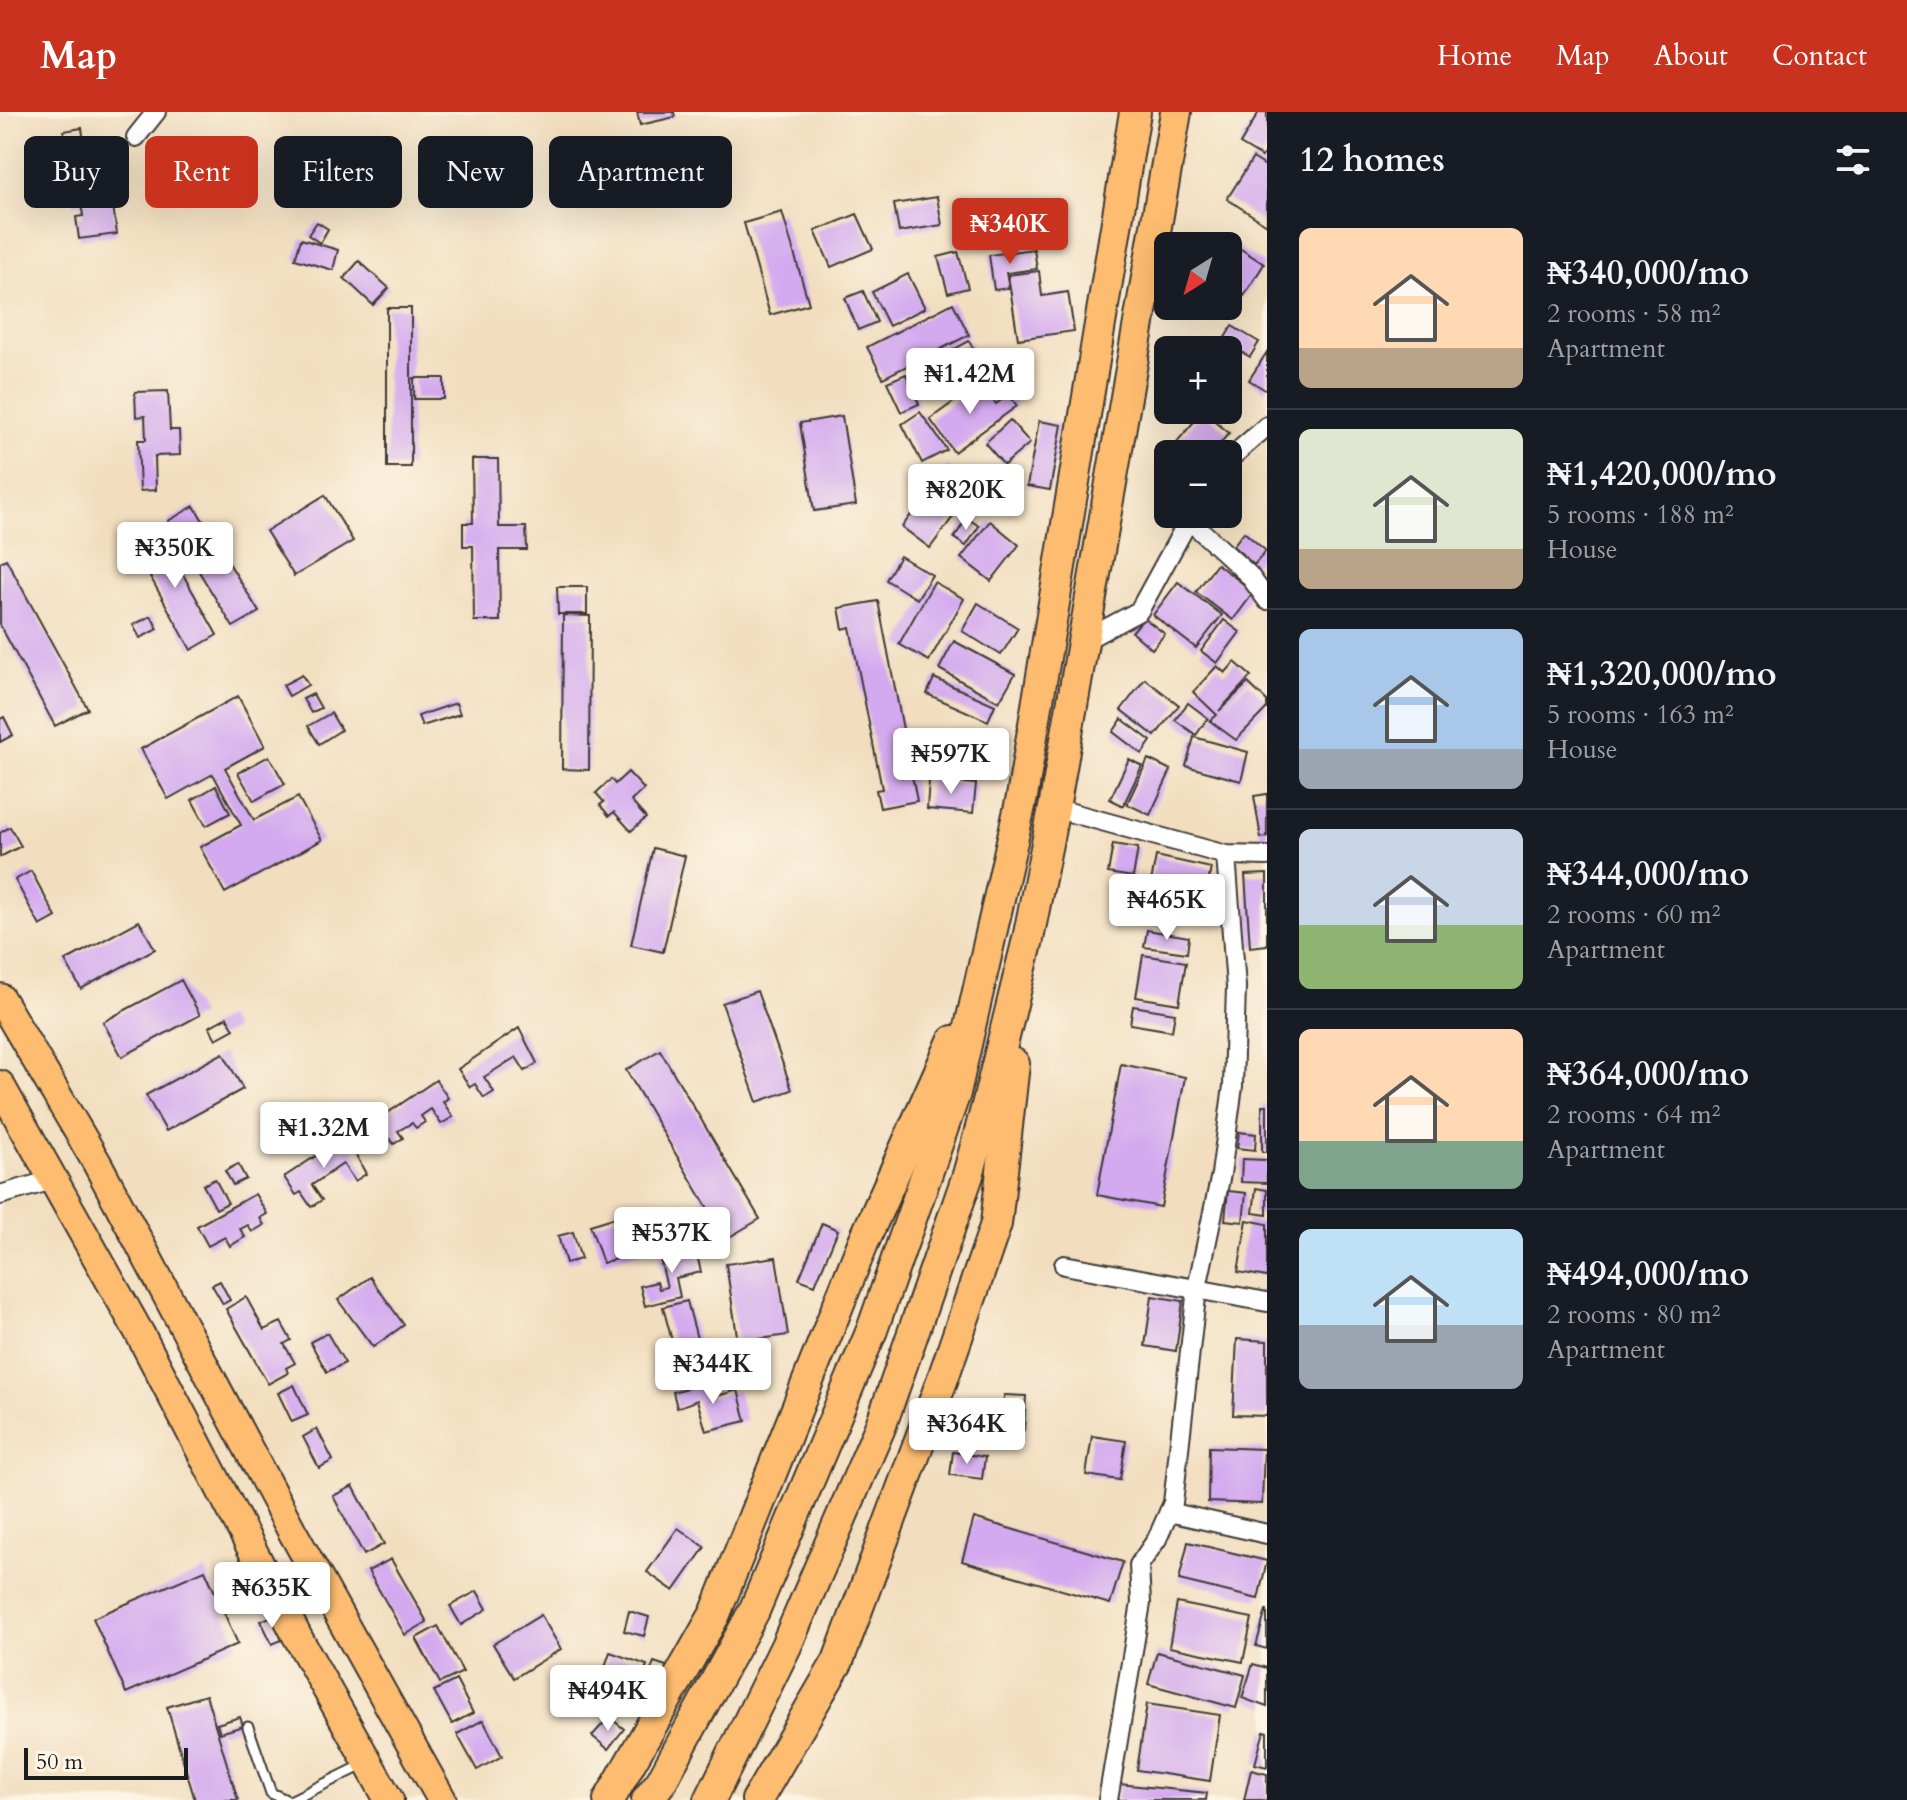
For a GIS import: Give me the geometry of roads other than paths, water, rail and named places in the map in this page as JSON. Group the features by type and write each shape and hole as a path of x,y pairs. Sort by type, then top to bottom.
{"highway":[{"path":"647,1800 661,1782 754,1611 872,1330 955,1093 987,966 1022,797 1135,112"},
{"path":"710,1800 786,1646 881,1425 913,1340 972,1160 1028,939 1054,808 1176,112"},
{"path":"757,1800 838,1661 996,1224 1028,939"},
{"path":"606,1799 715,1614 863,1243 987,966"}],"main road":[{"path":"0,998 97,1163 292,1531 442,1800"},
{"path":"0,1085 140,1334 297,1636 389,1800"}],"street":[{"path":"136,137 156,112"},
{"path":"1242,448 1267,426"},
{"path":"1085,640 1139,611 1184,528"},
{"path":"1201,528 1249,575 1267,600"},
{"path":"1054,808 1226,855 1267,856"},
{"path":"1108,1800 1141,1603 1139,1565 1157,1539 1169,1512 1197,1288 1221,1174 1233,1086 1236,987 1226,855"},
{"path":"0,1195 52,1180"},
{"path":"1064,1265 1267,1302"},
{"path":"1169,1512 1267,1534"}],"lane":[{"path":"248,1727 271,1793 286,1800"},
{"path":"292,1800 368,1762"}]}
